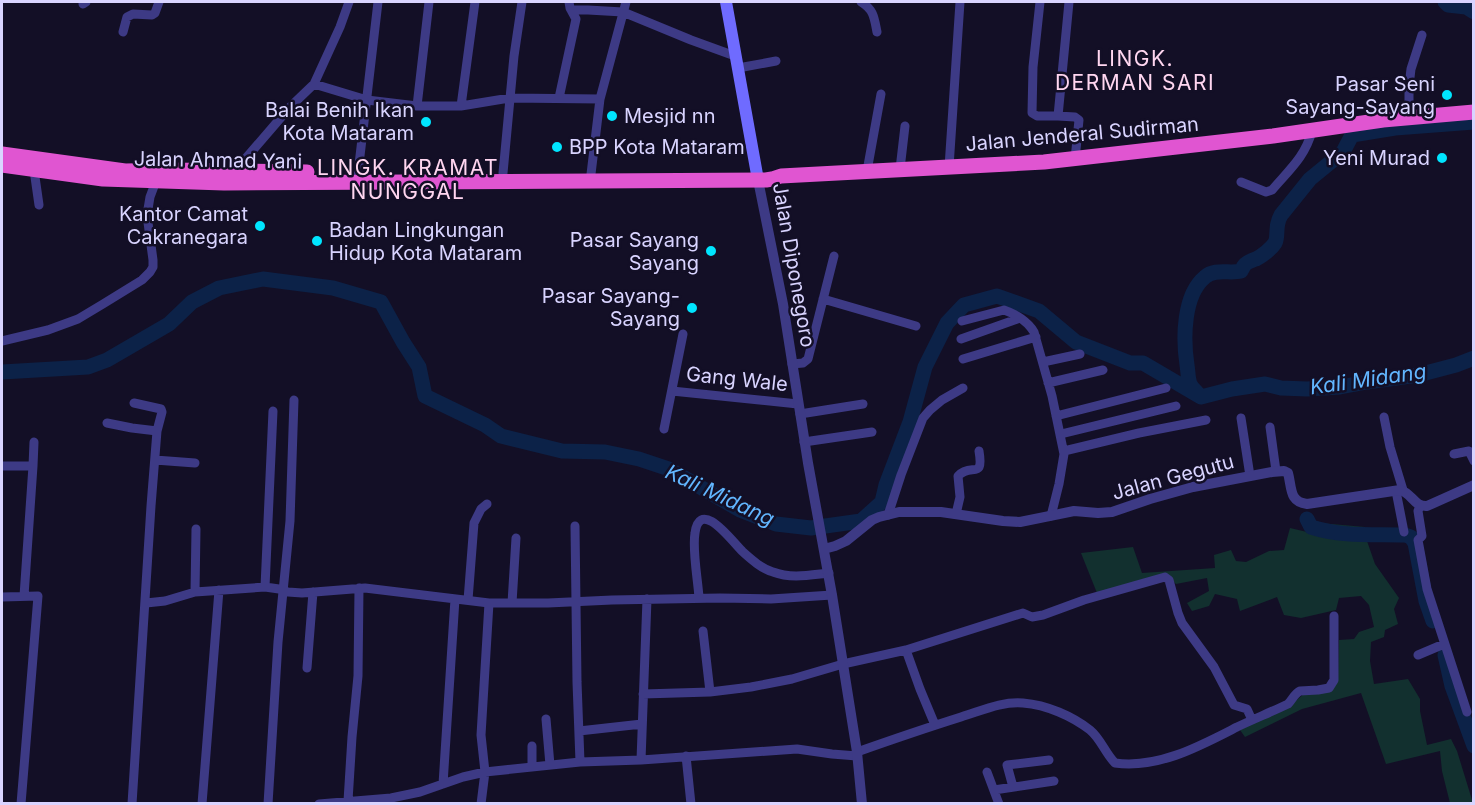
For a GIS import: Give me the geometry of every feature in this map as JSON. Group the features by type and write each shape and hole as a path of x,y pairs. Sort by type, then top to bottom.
{"highway":[{"name":"Jalan Jenderal Sudirman","path":"757,176 772,180 781,176 1075,159 1312,131 1383,120 1473,112"},
{"path":"2,154 117,170 208,177 234,172 480,177 503,173 757,176"},
{"name":"Jalan Ahmad Yani","path":"2,165 103,179 156,181 208,177 757,176"}],"main road":[{"name":"Jalan Diponegoro","path":"726,2 757,176"}],"street":[{"path":"123,32 127,16 152,15 159,2"},
{"path":"234,172 290,107 314,84 349,2"},
{"path":"358,173 378,2"},
{"path":"417,105 429,2"},
{"path":"461,106 475,2"},
{"path":"503,173 514,56 522,2"},
{"path":"591,174 600,99 626,2"},
{"path":"861,2 872,11 877,32"},
{"path":"949,167 960,2"},
{"path":"1041,2 1033,67 1032,113 1037,116 1075,117 1079,120 1075,159"},
{"path":"1058,116 1069,2"},
{"path":"559,98 576,19 570,6"},
{"path":"570,6 588,10 623,12 737,62 776,61"},
{"path":"1408,118 1411,69 1422,35"},
{"path":"314,84 367,100 444,107 510,98 600,99"},
{"path":"867,171 881,94"},
{"path":"900,170 905,126"},
{"path":"1241,182 1266,192 1272,190 1302,156 1312,131"},
{"path":"34,170 39,205"},
{"name":"Jalan Diponegoro","path":"757,176 783,304 804,442 832,595 857,754 862,804"},
{"path":"2,341 48,330 78,319 142,280 150,272 153,260 147,215 156,181"},
{"path":"792,364 803,363 808,359 834,256"},
{"path":"823,299 916,326"},
{"path":"962,321 1004,310 1029,324 1036,337 1064,451 1051,516"},
{"path":"960,339 1020,318"},
{"name":"Gang Wale","path":"664,429 683,334"},
{"path":"963,359 1036,337"},
{"path":"1043,362 1080,354"},
{"path":"1048,383 1103,370"},
{"path":"888,515 923,418 942,400 963,388"},
{"path":"1056,416 1166,388"},
{"name":"Gang Wale","path":"672,391 799,409 863,404"},
{"path":"268,804 282,590 290,521 294,400"},
{"path":"132,804 157,431 162,410 134,403"},
{"path":"1061,434 1176,406"},
{"path":"265,586 273,411"},
{"path":"1384,417 1400,490 1404,532"},
{"path":"1241,418 1250,476"},
{"path":"1064,451 1206,420"},
{"path":"107,423 157,431"},
{"path":"1270,428 1276,471 1288,473 1294,498 1301,503 1400,490 1420,506 1433,504 1473,485"},
{"path":"804,442 872,432"},
{"path":"24,596 34,442"},
{"path":"956,514 960,497 958,476 962,472 980,467 979,451"},
{"path":"1454,454 1469,451 1473,461"},
{"path":"155,460 195,463"},
{"path":"2,466 33,466"},
{"name":"Jalan Gegutu","path":"824,549 841,544 872,520 888,515 913,512 956,514 1020,522 1074,511 1112,512 1167,494 1276,471"},
{"path":"468,600 474,523 481,509 487,504"},
{"path":"1420,506 1418,511 1422,536 1418,540 1427,589 1441,645 1467,712"},
{"path":"699,598 695,533 699,523 708,519 727,533 757,564 772,572 796,576 828,573"},
{"path":"575,526 580,762"},
{"path":"195,592 196,529"},
{"path":"512,603 516,538"},
{"path":"643,694 710,693 792,679 843,664 906,650 1020,614 1025,613 1032,617 1042,615 1084,600 1165,577 1169,580 1182,623 1214,667 1234,705 1246,709 1252,720"},
{"path":"146,603 165,601 195,592 265,586 302,593 359,588 489,603 699,598 771,599 832,595"},
{"path":"348,801 358,676 359,588"},
{"path":"202,804 219,590"},
{"path":"307,668 313,592"},
{"path":"2,597 38,596 21,804"},
{"path":"443,784 455,599"},
{"path":"641,760 647,599"},
{"path":"481,804 485,772 482,735 489,603"},
{"path":"319,804 391,798 420,792 485,772 580,762 797,749 832,754 857,754 935,725 994,706 1012,703 1030,704 1069,717 1092,731 1115,763 1127,764 1159,760 1214,740 1288,704 1297,692 1326,689 1332,685 1335,673 1334,616"},
{"path":"703,631 710,693"},
{"path":"1418,656 1441,645"},
{"path":"906,650 935,725"},
{"path":"546,719 550,765"},
{"path":"579,730 642,724"},
{"path":"532,746 532,767"},
{"path":"686,756 691,804"},
{"path":"1013,787 1006,765 1049,760"},
{"path":"987,772 999,804"},
{"path":"993,789 1054,781"}],"green space":[{"path":"1320,523 1365,527 1375,564 1399,598 1394,609 1398,624 1385,630 1384,637 1371,642 1370,661 1374,684 1408,679 1420,699 1420,711 1427,745 1451,739 1473,803 1450,803 1442,771 1440,751 1386,764 1361,693 1302,709 1245,737 1240,730 1292,704 1305,693 1338,680 1339,640 1354,639 1359,632 1374,627 1369,605 1361,596 1339,598 1336,610 1301,618 1284,615 1277,597 1240,611 1237,599 1215,594 1209,606 1192,611 1187,603 1209,591 1207,578 1176,584 1166,574 1097,593 1081,553 1133,547 1142,573 1215,568 1214,555 1231,550 1236,561 1246,562 1269,551 1284,550 1290,528 1307,532"}],"waterway":[{"path":"1445,2 1448,5 1466,7 1474,12"},
{"path":"1199,395 1189,380 1185,330 1192,295 1205,277 1218,272 1241,271 1244,265 1269,250 1275,243 1281,215 1310,179 1343,152 1352,135 1395,128 1474,122"},
{"name":"Kali Midang","path":"2,372 88,367 107,360 169,324 192,302 219,288 263,279 333,288 381,302 419,367 425,396 485,425 501,436 562,451 605,452 639,459 669,469 740,510 776,524 811,528 861,521 882,502 886,485 910,422 925,367 947,323 964,305 997,296 1039,311 1076,342 1130,363 1143,363 1201,397 1265,384 1281,388 1340,387 1418,375 1474,358"},
{"path":"1307,519 1311,527 1334,532 1411,537 1415,543 1426,601 1433,621"},
{"path":"1445,655 1452,686 1474,746"}],"place":[{"name":"Pasar Seni Sayang-Sayang","path":"1447,95"},
{"name":"Mesjid nn","path":"612,116"},
{"name":"Balai Benih Ikan Kota Mataram","path":"426,122"},
{"name":"BPP Kota Mataram","path":"557,147"},
{"name":"Yeni Murad","path":"1442,158"},
{"name":"Kantor Camat Cakranegara","path":"260,226"},
{"name":"Badan Lingkungan Hidup Kota Mataram","path":"317,241"},
{"name":"Pasar Sayang Sayang","path":"711,251"},
{"name":"Pasar Sayang- Sayang","path":"692,308"}],"district":[{"name":"LINGK. DERMAN SARI","path":"1135,70"},
{"name":"LINGK. KRAMAT NUNGGAL","path":"408,179"}]}
